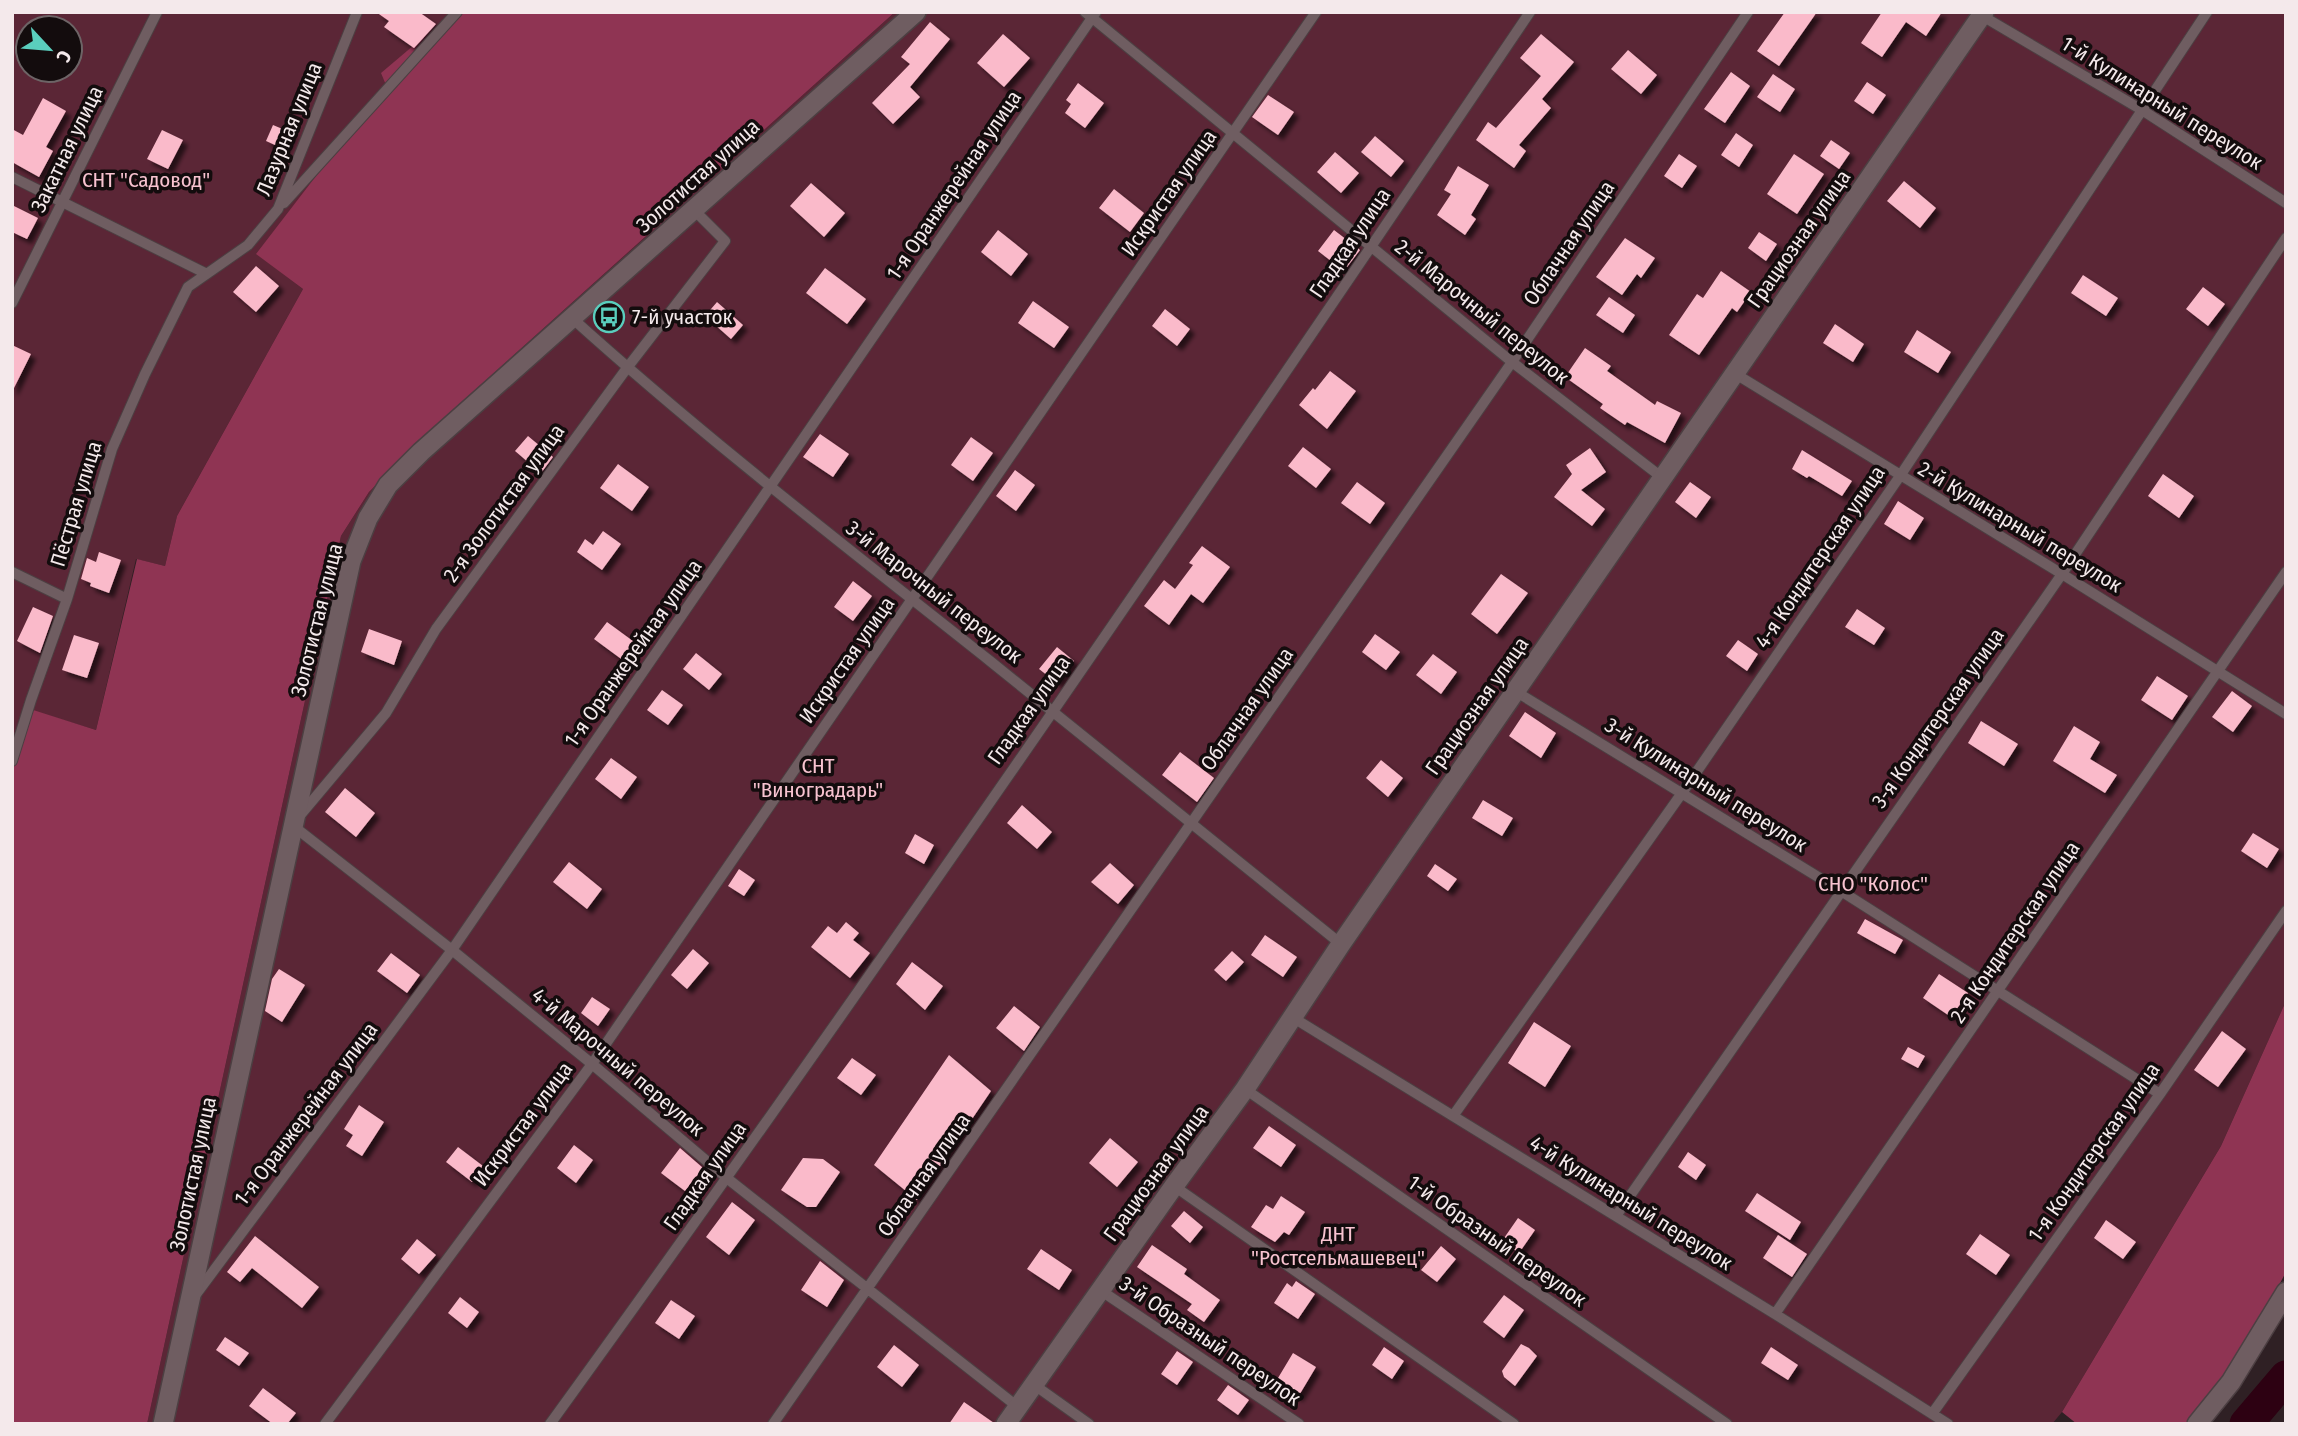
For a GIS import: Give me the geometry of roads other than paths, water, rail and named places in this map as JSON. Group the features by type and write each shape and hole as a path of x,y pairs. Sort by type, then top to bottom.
{"street":[{"name":"Золотистая улица","path":"163,1424 351,561 368,517 388,485 413,460 916,12"},
{"name":"Грациозная улица","path":"1006,1424 1245,1089 1341,944 1664,479 1981,13"},
{"path":"2197,1424 2231,1382 2286,1292"}],"lane":[{"name":"Закатная улица","path":"12,303 157,12"},
{"name":"Лазурная улица","path":"205,273 248,244 278,209 357,12"},
{"path":"278,209 457,12"},
{"name":"Искристая улица","path":"325,1424 592,1064 1316,12"},
{"name":"Гладкая улица","path":"550,1424 728,1179 1530,12"},
{"name":"Облачная улица","path":"773,1424 1512,362 1748,12"},
{"name":"4-я Кондитерская улица","path":"1452,1116 1682,793 1900,476 2207,12"},
{"name":"1-й Кулинарный переулок","path":"1981,13 2142,110 2286,202"},
{"name":"2-й Марочный переулок","path":"1091,14 1512,362 1664,479"},
{"name":"1-я Оранжерейная улица","path":"188,1304 452,950 770,488 1091,14"},
{"path":"12,177 205,273"},
{"name":"2-я Золотистая улица","path":"292,825 386,713 436,629 627,368 725,241 694,210"},
{"name":"3-я Кондитерская улица","path":"1616,1216 2062,574 2286,238"},
{"name":"Пёстрая улица","path":"12,761 67,599 112,450 145,374 188,287 205,273"},
{"name":"3-й Марочный переулок","path":"572,318 627,368 770,488 1052,710 1341,944"},
{"name":"2-й Кулинарный переулок","path":"1734,373 2286,714"},
{"path":"12,572 67,599"},
{"name":"2-я Кондитерская улица","path":"1775,1314 2286,572"},
{"name":"3-й Кулинарный переулок","path":"1515,691 1842,891 2160,1094"},
{"name":"4-й Марочный переулок","path":"292,825 452,950 728,1179 1018,1407"},
{"name":"1-я Кондитерская улица","path":"1931,1414 2160,1094 2286,911"},
{"name":"4-й Кулинарный переулок","path":"1292,1017 1775,1314 1948,1424"},
{"name":"1-й Образный переулок","path":"1245,1089 1727,1424"},
{"path":"1174,1186 1514,1424"},
{"name":"3-й Образный переулок","path":"1100,1290 1298,1424"},
{"path":"1033,1384 1089,1424"}],"waterway":[{"path":"2246,1424 2286,1377"}],"place":[{"name":"7-й участок","path":"609,317"}],"park label":[{"name":"СНТ \"Садовод\"","path":"146,180"},
{"name":"СНТ \"Виноградарь\"","path":"818,778"},
{"name":"СНО \"Колос\"","path":"1873,884"},
{"name":"ДНТ \"Ростсельмашевец\"","path":"1338,1246"}]}
